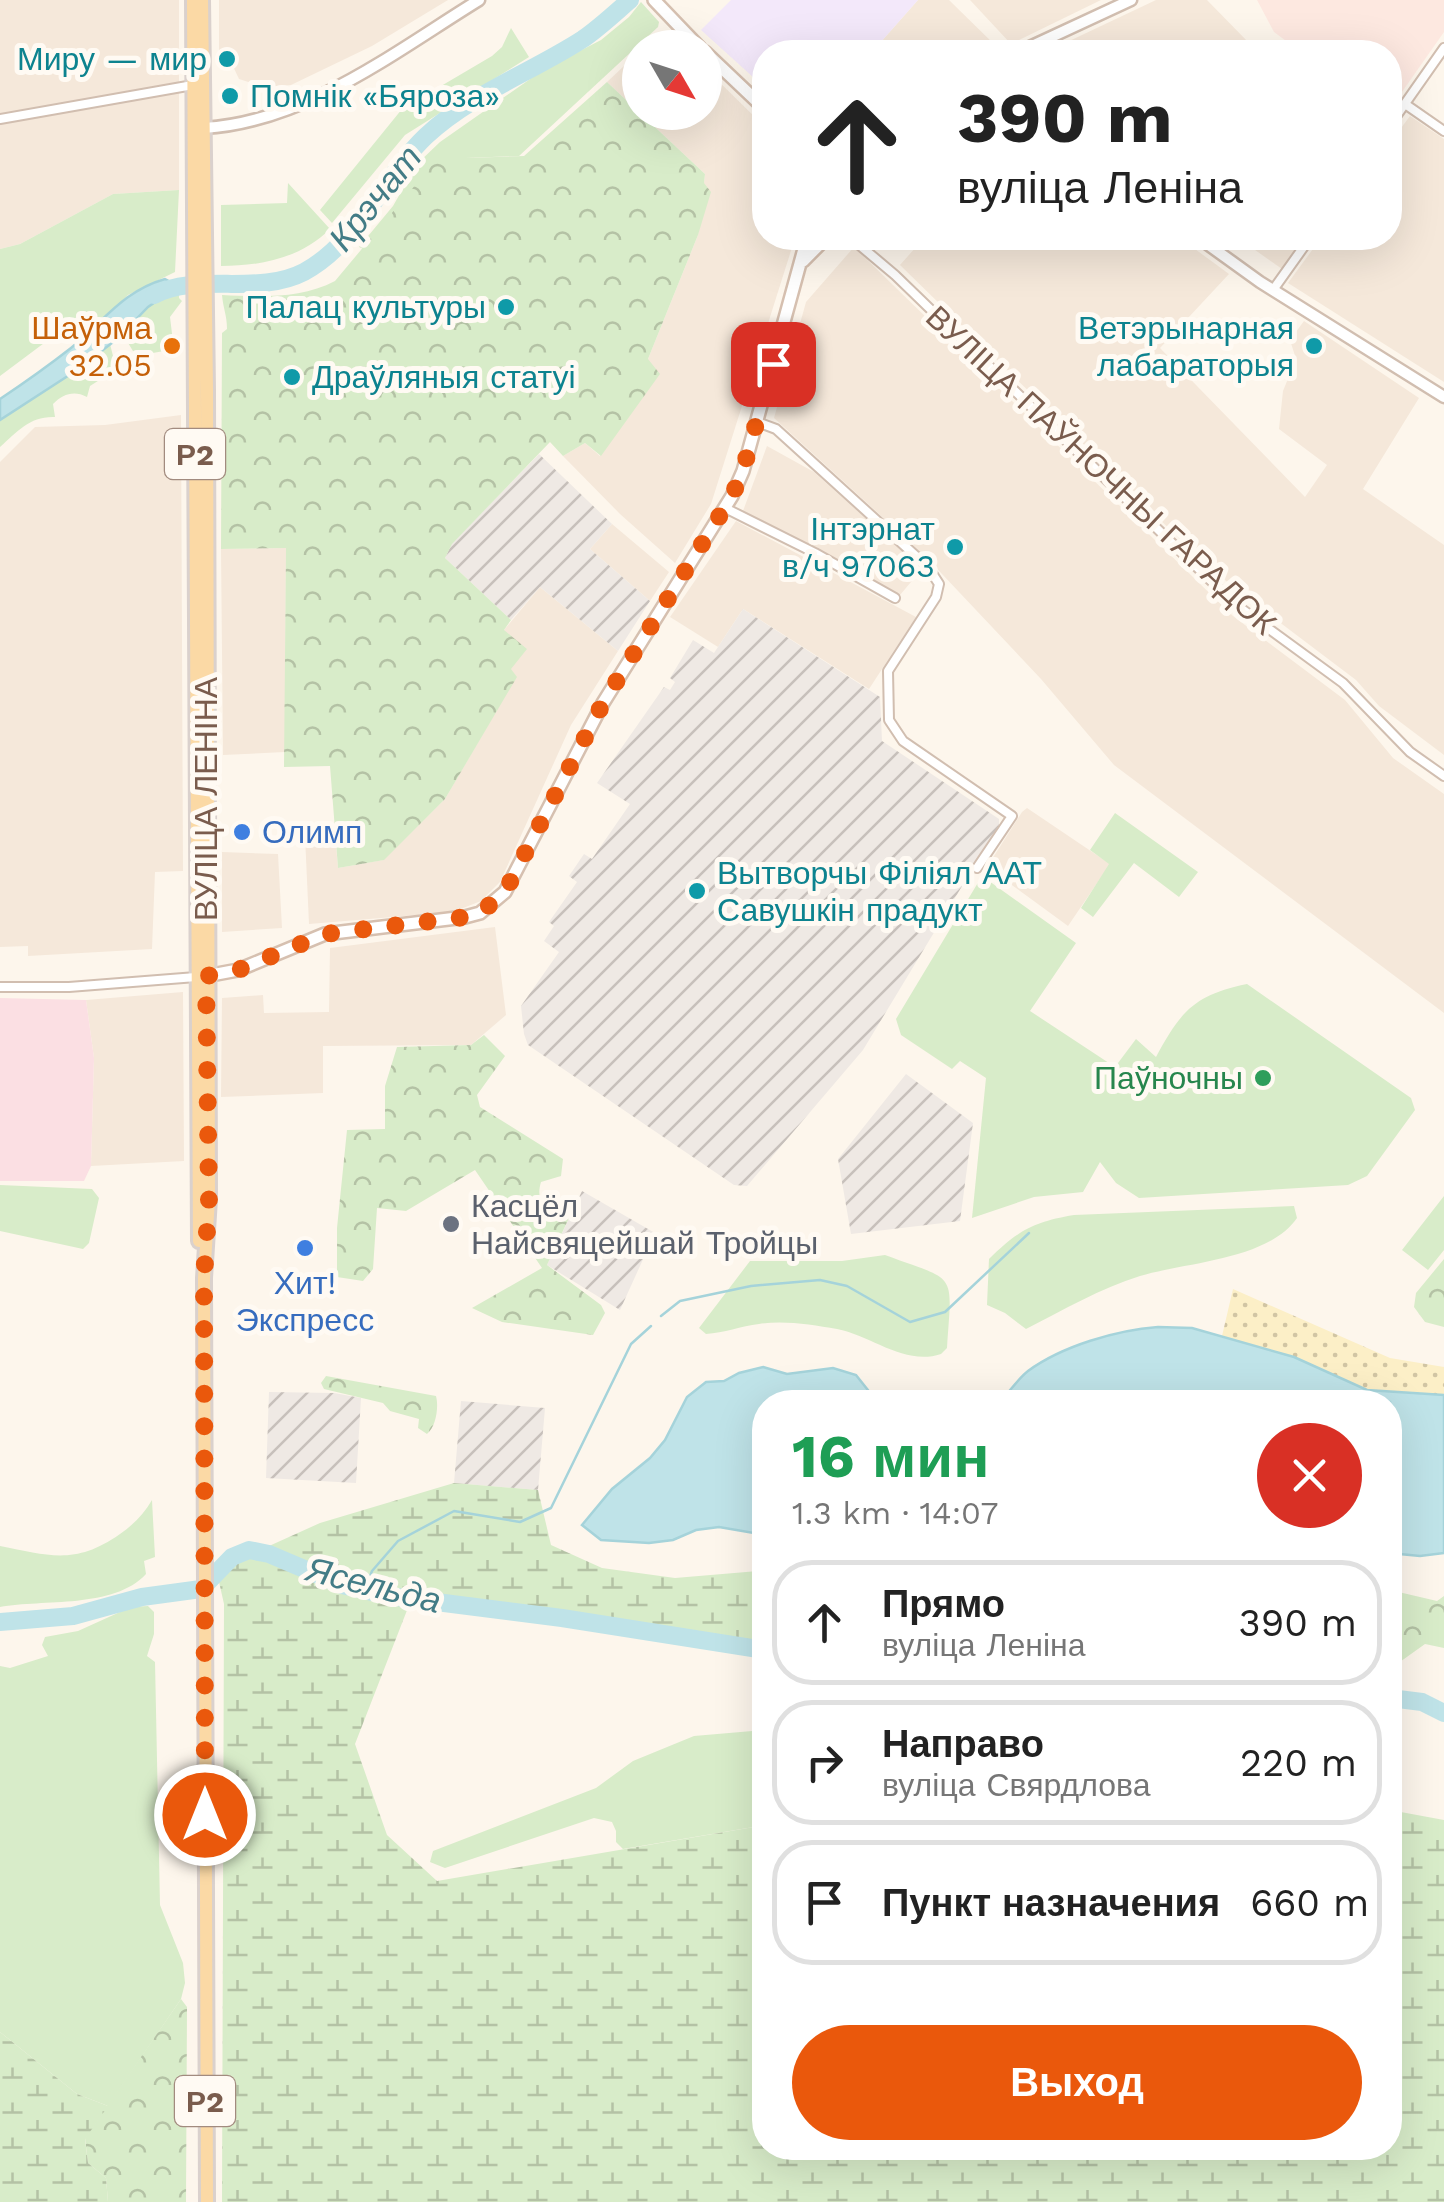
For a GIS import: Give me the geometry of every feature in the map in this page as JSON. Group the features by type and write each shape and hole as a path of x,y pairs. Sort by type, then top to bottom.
{"main road":[{"name":"ВУЛІЦА ЛЕНІНА","path":"193,0 201,263 200,1248 204,1278 206,1517 206,2202"},
{"name":"ВУЛІЦА ЛЕНІНА","path":"198,85 202,0"},
{"path":"654,1 682,30"},
{"path":"722,68 752,96"},
{"path":"201,976 238,970 325,934 465,917 494,904 513,878 603,703 724,508 743,470 804,250"},
{"path":"800,264 814,250"}],"street":[{"path":"199,128 259,116 328,92 479,0"},
{"path":"1048,40 1131,0"},
{"path":"1402,108 1444,48"},
{"path":"0,120 198,85"},
{"path":"1405,104 1444,131"},
{"name":"ВУЛІЦА ПАЎНОЧНЫ ГАРАДОК","path":"864,250 1234,604 1343,683 1410,752 1444,776"},
{"path":"1216,250 1444,397"},
{"path":"1273,290 1301,250"},
{"path":"757,422 776,429 928,567 939,584 936,596 888,671 890,720 903,741 1012,816 978,868"},
{"path":"724,508 816,553 894,598"},
{"path":"0,987 69,987 201,976"}],"shaded area":[{"path":"0,0 179,0 179,190 113,194 20,244 0,249"},
{"path":"219,0 448,0 372,46 291,85 264,87 239,79 231,62 219,61"},
{"path":"731,0 918,0 883,40 752,40 752,76 722,49 722,30 701,30"},
{"path":"918,0 949,0 990,40 883,40"},
{"path":"970,0 1101,0 1019,40 1007,40"},
{"path":"1156,0 1207,0 1246,40 1071,40"},
{"path":"1257,0 1444,0 1444,32 1402,92 1402,40 1285,40 1274,32"},
{"path":"622,68 622,96 607,82"},
{"path":"722,85 752,114 752,250 791,250 711,504 675,563 563,456 585,443 600,456 648,359 698,235 705,174 658,130 722,130"},
{"path":"1410,116 1444,139 1444,382 1288,283 1312,250 1402,250 1402,127"},
{"path":"851,250 857,250 1233,616 1345,700 1393,758 1444,794 1444,1013 1114,765 1041,679 925,556 774,418 806,302"},
{"path":"913,250 1196,250 1229,274 1160,348 1305,497 1327,465 1279,429 1283,391 1296,359 1290,340 1304,321 1419,398 1363,489 1444,545 1444,755 1379,706 1356,680 1196,555 900,265"},
{"path":"1255,250 1295,250 1282,269"},
{"path":"181,415 183,871 155,872 152,949 28,956 28,946 0,947 0,462 35,427 105,425"},
{"path":"767,446 814,472 922,569 900,595 743,511"},
{"path":"539,454 612,524 590,549 650,601 618,651 540,587 511,620 445,558 452,543"},
{"path":"736,521 916,617 869,689 743,609 718,647 670,617"},
{"path":"612,524 669,572 650,601 590,549"},
{"path":"286,548 285,752 223,755 221,549"},
{"path":"540,587 618,651 571,725 500,882 481,901 453,912 309,924 305,836 335,834 338,868 383,860 445,799 516,677 511,670 504,630"},
{"name":"Вытворчы Філіял ААТ Савушкін прадукт","path":"743,609 880,697 882,741 999,819 999,825 863,1050 747,1186 734,1185 528,1045 521,1006 559,952 544,941 554,926 549,922 577,882 569,876 584,854 592,859 630,804 597,783 664,687 670,690 675,682 670,678 693,640 714,653"},
{"path":"1027,808 1110,864 1068,926 987,867"},
{"path":"222,852 278,854 282,928 222,932"},
{"path":"495,927 506,1015 471,1045 323,1046 323,1093 221,1097 222,998 263,995 264,1013 329,1012 330,948"},
{"path":"183,992 184,1161 91,1166 94,1058 86,1000"},
{"path":"0,998 86,1000 94,1058 91,1166 84,1181 0,1181"},
{"path":"906,1074 973,1123 960,1221 851,1234 838,1159"},
{"path":"582,1191 655,1233 620,1310 547,1265"},
{"path":"269,1392 334,1393 361,1398 356,1483 266,1478"},
{"path":"461,1401 545,1408 538,1490 454,1483"}],"green space":[{"path":"641,2 659,22 658,27 622,30 622,60 519,156 466,158 381,257 359,247 393,206 417,164 440,142 543,70 601,40"},
{"path":"511,28 529,57 405,135 332,223 320,210 402,109 492,56 502,47"},
{"path":"607,82 622,96 622,130 658,130 705,174 704,183 711,192 698,235 648,359 660,374 601,456 585,443 563,456 550,442 452,544 445,558 511,620 504,630 527,649 511,669 517,677 445,799 384,860 338,868 330,766 284,767 286,548 221,549 222,333 227,329 222,295 294,294 322,287 335,281 437,159 524,156"},
{"path":"288,183 330,229 306,247 280,258 221,266 221,205 287,203"},
{"path":"179,190 175,272 128,295 94,328 79,317 0,376 0,249 20,244 113,194"},
{"path":"179,289 182,301 170,317 173,342 164,351 136,356 122,333 148,307"},
{"path":"110,344 120,367 90,386 87,397 69,394 61,398 53,404 55,417 31,422 0,447 0,420"},
{"path":"1115,813 1198,872 1179,897 1134,863 1093,917 1081,908 1109,864 1090,850"},
{"path":"982,876 1076,943 1030,1011 1115,1067 1136,1039 1156,1057 1191,1007 1214,994 1247,984 1411,1098 1415,1110 1367,1176 1348,1185 1139,1198 1116,1183 1100,1162 1083,1192 1034,1197 972,1218 986,1078 960,1061 952,1069 901,1035 896,1019"},
{"path":"484,1035 505,1056 477,1095 480,1107 563,1159 561,1176 541,1182 539,1190 545,1206 569,1218 547,1265 601,1305 605,1313 593,1335 502,1322 472,1308 542,1268 475,1170 406,1211 377,1208 373,1269 363,1281 337,1277 337,1228 347,1130 385,1129 385,1086 397,1047 471,1045"},
{"path":"0,1185 92,1189 99,1198 89,1243 83,1249 0,1231"},
{"path":"1444,1196 1444,1250 1428,1270 1402,1250"},
{"path":"1294,1206 1297,1218 1267,1243 1225,1258 1125,1281 1026,1329 987,1305 989,1259 1018,1234 1048,1221 1074,1215"},
{"path":"885,1255 926,1270 945,1282 949,1291 949,1323 947,1348 941,1354 914,1356 837,1329 798,1324 759,1324 706,1334 699,1328 750,1261 842,1261"},
{"path":"1444,1259 1444,1327 1425,1322 1414,1307 1416,1293"},
{"path":"326,1376 436,1396 433,1427 427,1434 418,1428 419,1419 390,1411 383,1403 324,1389 321,1383"},
{"path":"454,1483 538,1490 551,1545 602,1568 675,1578 752,1572 752,1648 562,1618 411,1600 355,1744 387,1835 437,1881 752,1827 752,2160 1402,2160 1402,1812 1444,1820 1444,2202 222,2202 224,1604 217,1573 240,1553 258,1551 320,1523"},
{"path":"152,1500 155,1557 144,1561 146,1574 132,1585 97,1598 0,1607 0,1546 48,1555 90,1550 129,1527"},
{"path":"1402,1593 1437,1601 1444,1596 1444,1648 1425,1644 1402,1660"},
{"path":"148,1606 154,1612 154,1634 147,1656 155,1662 160,1905 183,1963 185,1983 181,1999 108,2106 77,2094 0,2032 0,1666 10,1668 48,1656 42,1645 45,1637 78,1631 131,1607"},
{"path":"752,1731 752,1827 623,1849 616,1842 612,1822 594,1818 445,1868 430,1862 433,1851 596,1788 633,1761 694,1736"},
{"path":"181,1999 187,2007 186,2202 108,2202 106,2178 88,2163 85,2138"},
{"path":"0,2032 77,2094 108,2106 85,2139 88,2163 106,2178 108,2202 0,2202"}],"sand":[{"path":"1233,1289 1390,1358 1444,1367 1444,1395 1367,1390 1294,1357 1222,1336"}],"water":[{"path":"165,279 174,284 173,290 148,307 117,339 0,420 0,399 71,348 137,291"},
{"path":"1158,1327 1192,1328 1294,1357 1367,1390 1010,1390 1028,1371 1057,1354 1125,1332"},
{"path":"763,1367 787,1374 833,1368 856,1375 868,1390 752,1390 752,1533 719,1527 649,1543 601,1540 582,1525 612,1489 650,1458 665,1440 687,1397 706,1382 724,1381"},
{"path":"1402,1392 1444,1395 1444,1553 1402,1554"}],"waterway":[{"name":"Крэчат","path":"154,295 190,285 267,282 304,272 340,244 426,136 482,96 583,39 630,0"},
{"path":"661,1316 680,1301 751,1286 820,1280 847,1286 910,1322 945,1312 1029,1233"},
{"path":"365,1591 372,1571 398,1541 454,1511 520,1522 551,1508 631,1344 651,1326"},
{"name":"Ясельда","path":"0,1622 73,1616 142,1597 201,1589 232,1557 249,1550 269,1554 342,1585 389,1596 752,1648"},
{"name":"Ясельда","path":"1402,1700 1422,1702 1444,1713"}],"place":[{"name":"Миру — мир","path":"227,59"},
{"name":"Помнік «Бяроза»","path":"230,96"},
{"name":"Палац культуры","path":"506,307"},
{"name":"Шаўрма 32.05","path":"172,346"},
{"name":"Ветэрынарная лабараторыя","path":"1314,346"},
{"name":"Драўляныя статуі","path":"292,377"},
{"name":"Інтэрнат в/ч 97063","path":"955,547"},
{"name":"Олимп","path":"242,832"},
{"name":"Вытворчы Філіял ААТ Савушкін прадукт","path":"697,891"},
{"name":"Паўночны","path":"1263,1078"},
{"name":"Касцёл Найсвяцейшай Тройцы","path":"451,1224"},
{"name":"Хит! Экспресс","path":"305,1248"}],"route":[{"path":"205,1815 204,1278 209,1199 206,976 238,970 325,934 465,917 494,904 513,878 603,703 732,496 773,364"}]}
